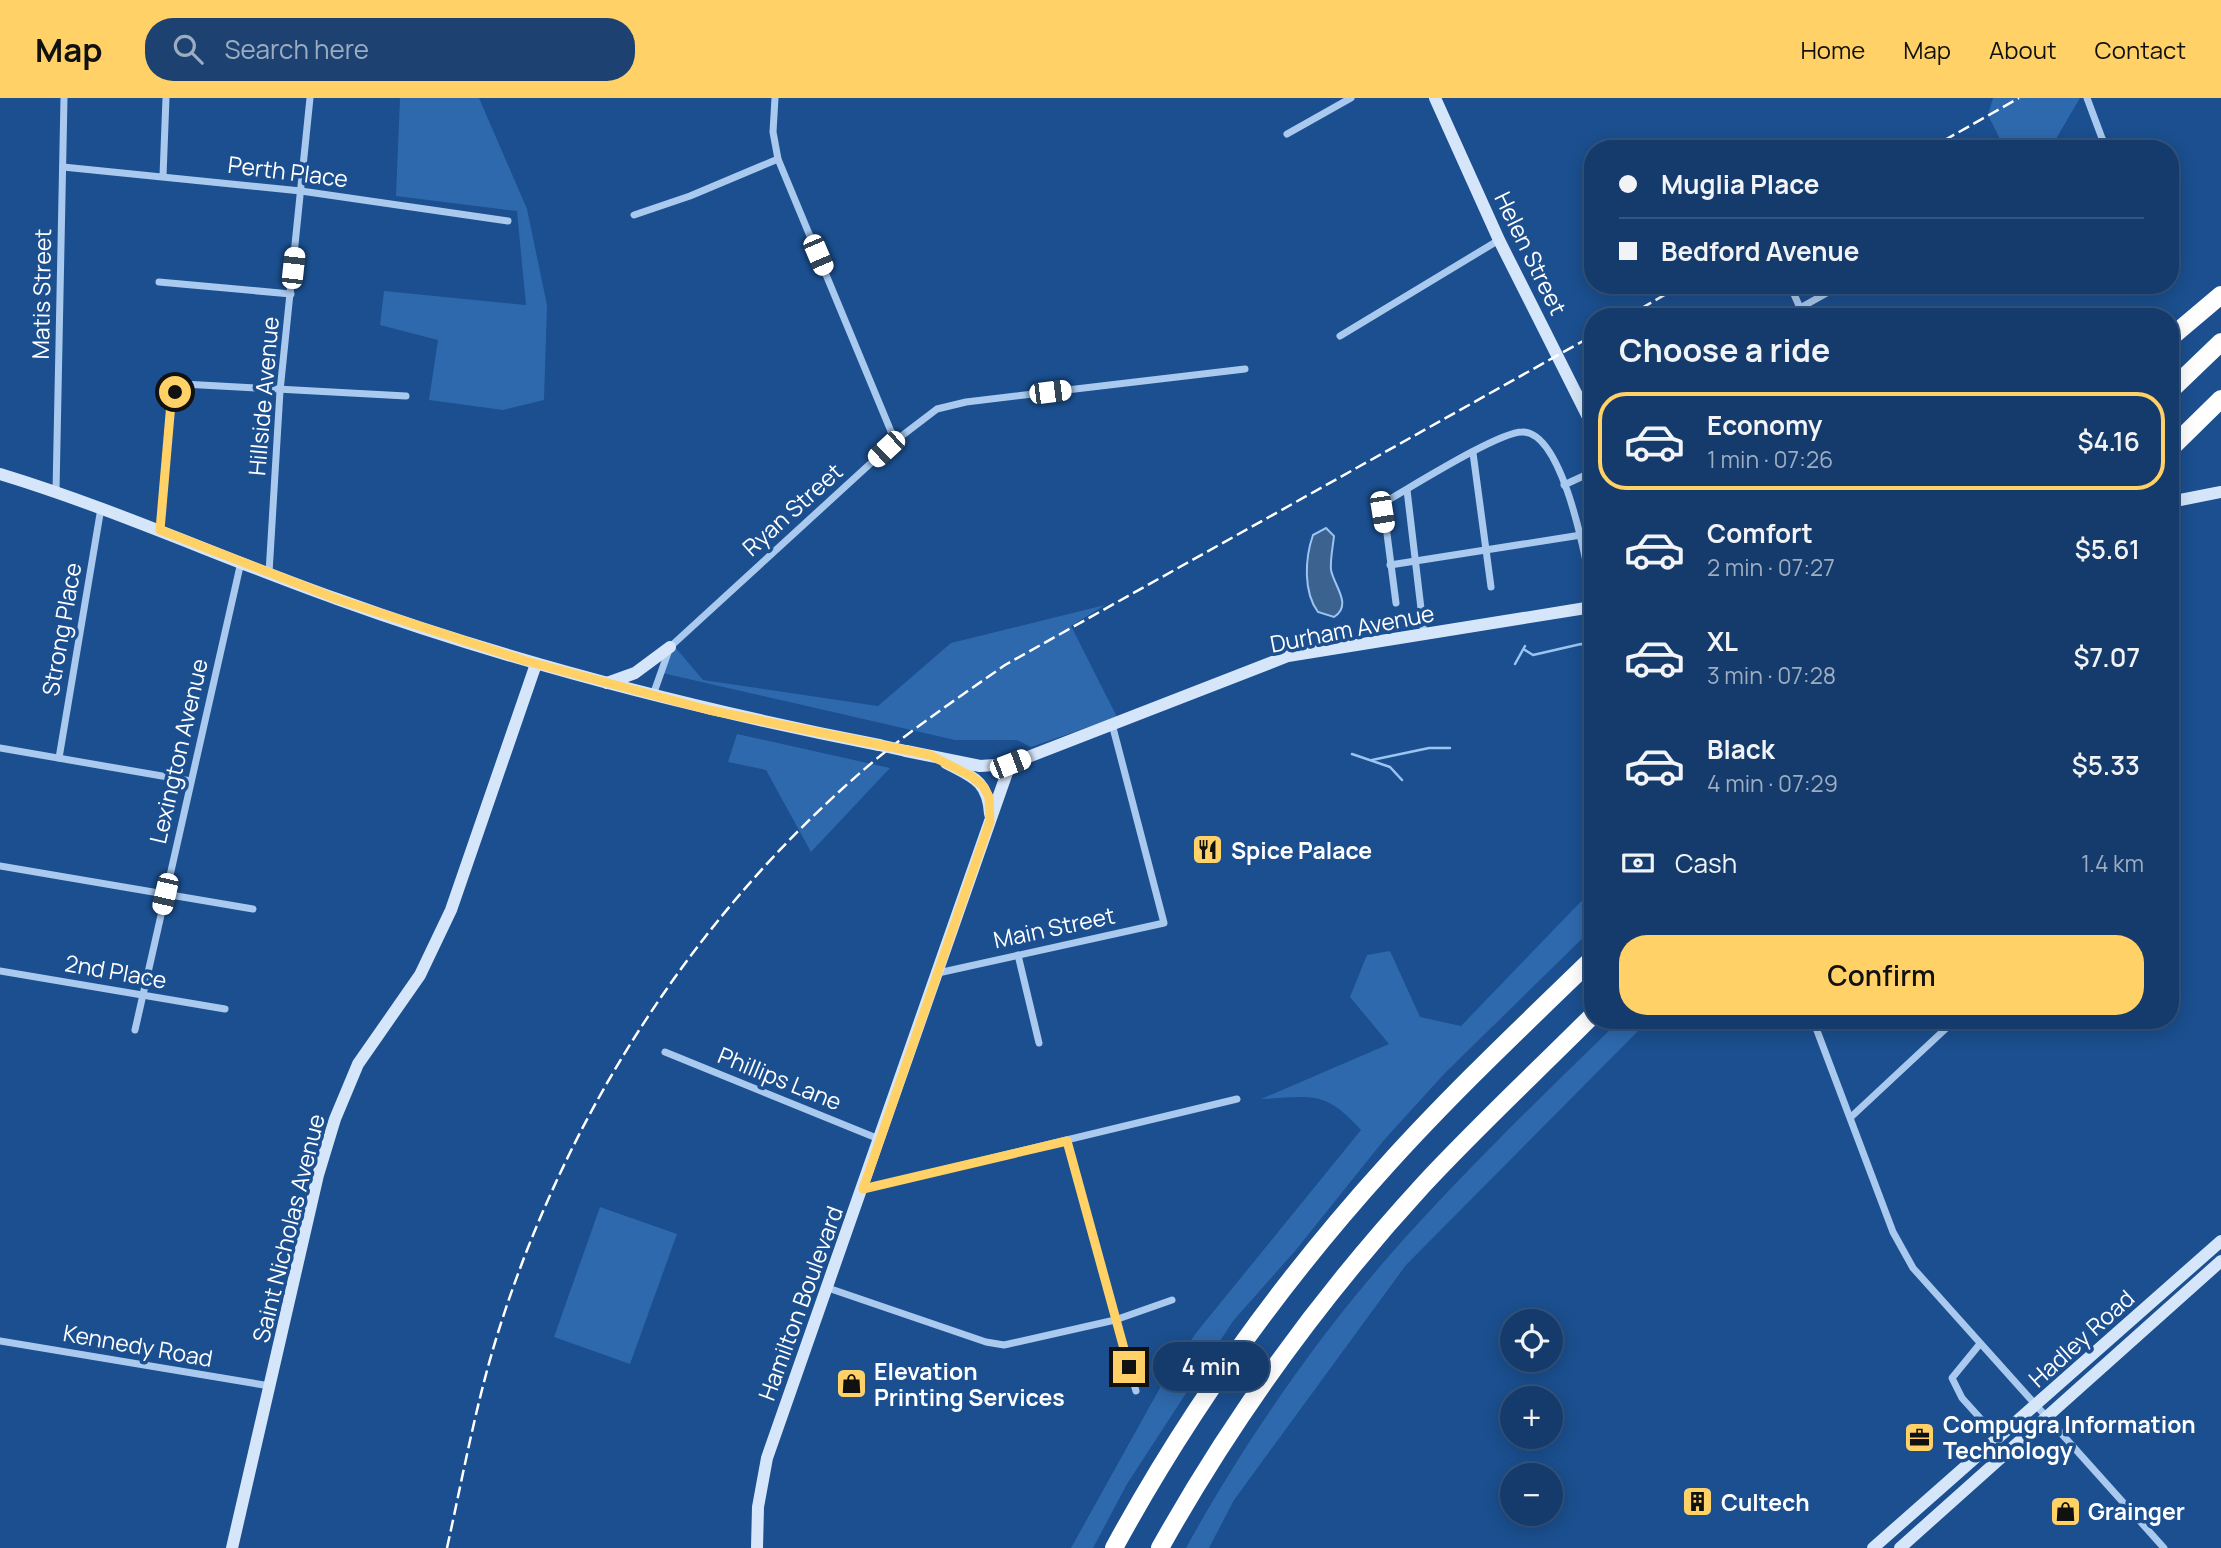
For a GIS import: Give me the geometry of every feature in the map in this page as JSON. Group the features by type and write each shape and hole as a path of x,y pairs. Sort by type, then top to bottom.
{"highway":[{"path":"2179,330 2221,295"},
{"path":"2179,382 2221,342"},
{"path":"2179,440 2221,399"},
{"path":"1114,1548 1204,1398 1256,1324 1329,1231 1414,1136 1584,967"},
{"path":"1160,1548 1244,1411 1319,1307 1423,1185 1584,1024"}],"main road":[{"name":"Helen Street","path":"1435,98 1499,240 1584,409"},
{"path":"0,474 102,507 337,599 536,664 653,695 906,751 980,766 1010,764"},
{"path":"2179,500 2221,492"},
{"name":"Durham Avenue","path":"1010,764 1288,656 1584,608"},
{"path":"607,683 635,673 670,648"},
{"name":"Saint Nicholas Avenue","path":"232,1548 318,1175 335,1119 358,1064 415,982 450,914 536,664"},
{"path":"930,755 971,776 983,786 989,797 990,821"},
{"name":"Hamilton Boulevard","path":"757,1548 758,1507 767,1458 1010,764"},
{"name":"Hadley Road","path":"1874,1548 2221,1241"},
{"name":"Hadley Road","path":"1900,1548 2221,1261"}],"street":[{"name":"Matis Street","path":"56,491 64,98"},
{"path":"163,176 166,98"},
{"name":"Hillside Avenue","path":"269,573 280,391 310,98"},
{"path":"775,98 773,132 778,159 895,441"},
{"path":"1287,134 1351,98"},
{"path":"2087,98 2102,140"},
{"path":"634,215 690,196 778,159"},
{"name":"Perth Place","path":"63,167 302,191 508,221"},
{"path":"1340,336 1499,240"},
{"path":"159,282 291,294"},
{"path":"1794,294 1800,308 1825,294"},
{"name":"Ryan Street","path":"653,695 670,648 895,441 937,409 966,402 1245,369"},
{"path":"160,530 171,403 175,392 183,384 406,396"},
{"path":"1396,603 1384,503 1501,438 1523,432 1532,434 1546,444 1581,535 1584,550"},
{"path":"1473,453 1491,587"},
{"path":"1563,485 1584,476"},
{"path":"1407,490 1424,635"},
{"name":"Strong Place","path":"59,758 102,507"},
{"path":"1390,565 1581,535"},
{"name":"Lexington Avenue","path":"135,1030 241,562"},
{"name":"Main Street","path":"938,972 1164,923 1112,724"},
{"path":"0,748 191,781"},
{"path":"0,866 253,909"},
{"path":"1018,955 1039,1043"},
{"name":"2nd Place","path":"0,971 225,1009"},
{"path":"1817,1029 1893,1232 1913,1268 1979,1345 2164,1548"},
{"path":"1851,1116 1945,1029"},
{"name":"Phillips Lane","path":"665,1052 880,1140"},
{"path":"863,1189 1237,1099"},
{"path":"1067,1141 1136,1391"},
{"path":"828,1288 986,1342 1004,1345 1115,1320 1172,1300"},
{"name":"Kennedy Road","path":"0,1341 271,1387"},
{"path":"1979,1345 1952,1378 1962,1398 1999,1439"}],"shaded area":[{"path":"400,98 479,98 527,209 547,305 544,400 503,410 429,400 438,340 380,325 384,291 526,305 517,211 396,196"},
{"path":"1993,98 2080,98 2055,140 2000,140 1988,115"},
{"path":"1326,528 1334,536 1331,570 1342,601 1342,607 1334,617 1318,612 1310,595 1307,575 1308,554 1313,535"},
{"path":"1105,605 1071,626 1117,717 1031,747 1017,740 955,740 662,673 675,647 703,680 878,706 951,643"},
{"path":"737,734 890,768 811,852 766,770 728,762"},
{"path":"1584,898 1584,937 1444,1074 1384,1140 1295,1251 1233,1321 1127,1484 1093,1548 1071,1548 1166,1377 1196,1333 1361,1130 1337,1108 1316,1098 1261,1099 1389,1044 1350,997 1367,955 1390,951 1420,1017 1461,1026"},
{"path":"1611,1029 1640,1029 1406,1265 1234,1500 1209,1548 1186,1548 1230,1472 1333,1323 1417,1225"},
{"path":"600,1207 677,1234 630,1364 554,1337"}],"waterway":[{"path":"1525,650 1533,655 1584,644"},
{"path":"1515,664 1525,646"},
{"path":"1372,760 1429,748 1450,748"},
{"path":"1352,754 1390,767 1402,780"}],"railway":[{"path":"1945,140 2019,98"},
{"path":"1642,308 1666,294"},
{"path":"447,1548 494,1345 532,1238 566,1160 606,1085 650,1013 699,944 753,879 812,818 874,761 922,723 1005,665 1584,340"}],"place":[{"name":"Spice Palace","path":"1208,850"},
{"name":"Elevation Printing Services","path":"851,1384"},
{"name":"Compugra Information Technology","path":"1920,1437"},
{"name":"Cultech","path":"1698,1502"},
{"name":"Grainger","path":"2065,1511"}],"route":[{"path":"175,392 171,400 160,530 337,599 516,658 709,710 930,755 971,776 983,786 989,797 990,821 863,1189 1067,1141 1129,1367"}]}
